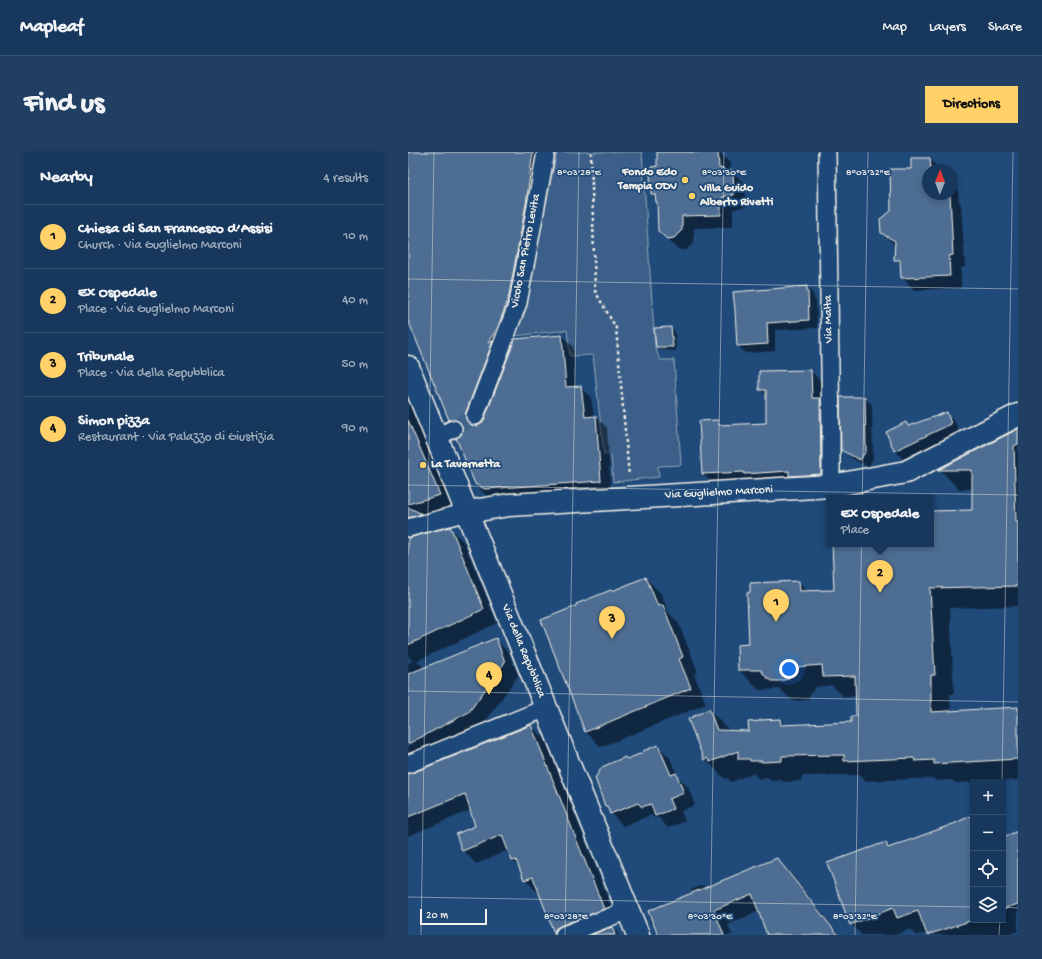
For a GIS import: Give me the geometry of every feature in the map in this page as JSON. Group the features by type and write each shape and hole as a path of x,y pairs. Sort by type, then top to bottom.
{"street":[{"name":"Vicolo San Pietro Levita","path":"476,416 518,303 546,152"},
{"name":"Via Malta","path":"827,152 831,486"},
{"name":"Via della Repubblica","path":"408,367 445,433 467,512 638,935"},
{"name":"Via Guglielmo Marconi","path":"408,528 467,512 509,505 831,486 906,472 1018,415"},
{"path":"408,764 546,708"},
{"path":"564,935 628,910"}],"path":[{"path":"590,152 595,292 616,328 631,498"}],"shaded area":[{"path":"557,152 642,152 655,347 660,360 674,360 681,465 658,466 659,477 613,482 611,455 604,454 593,355 570,356 567,330 514,336"}],"building":[{"path":"408,152 533,152 526,204 508,300 497,329 488,342 493,341 465,418 468,423 477,426 484,420 515,339 562,335 566,387 581,386 585,417 596,416 601,481 485,489 475,484 456,438 462,434 462,425 458,420 449,420 408,320"},
{"name":"Villa Guido Alberto Rivetti","path":"657,152 718,152 719,168 724,169 724,171 733,171 734,195 721,198 721,215 682,216 682,230 674,238 667,239 658,231 657,202 655,194 651,194 650,174 651,167 657,166"},
{"path":"911,158 930,158 930,164 922,164 922,200 950,200 953,255 949,256 950,276 901,278 900,260 894,260 895,241 881,233 880,219 891,211 890,169 911,169"},
{"path":"807,286 809,320 767,323 768,344 737,346 733,292"},
{"path":"671,327 673,347 656,347 654,328"},
{"path":"811,370 812,398 820,398 821,474 789,476 789,471 744,474 744,472 702,474 699,421 718,420 719,425 766,423 766,390 759,390 759,371"},
{"path":"840,397 865,397 866,451 860,460 841,450"},
{"path":"947,412 951,424 894,451 886,432 906,422 908,426"},
{"path":"408,420 440,495 408,504"},
{"path":"1018,429 1018,444 1014,446 1016,522 1018,522 1018,586 930,588 935,675 931,675 931,712 1018,707 1018,759 934,764 934,760 915,761 914,758 844,761 844,755 782,756 782,761 762,762 750,761 750,759 738,759 738,751 710,762 707,758 704,760 688,719 709,709 717,730 749,731 748,722 760,720 780,719 781,725 851,722 851,716 856,716 855,676 823,677 822,665 796,667 788,679 771,681 761,670 738,670 737,645 749,644 747,593 750,592 750,583 799,581 800,591 834,590 832,547 934,547 934,511 972,510 972,470 938,470"},
{"path":"408,507 422,514 408,518"},
{"path":"449,527 451,528 484,609 408,645 408,538"},
{"path":"646,577 658,606 663,605 683,657 679,659 691,688 585,732 541,620 576,606 576,604"},
{"path":"496,638 505,662 469,712 408,744 408,674"},
{"path":"531,725 604,909 560,926 556,928 554,933 533,877 524,880 516,860 512,861 502,835 462,851 456,834 475,826 465,794 408,817 408,774"},
{"path":"658,745 671,775 676,773 684,793 669,799 673,809 655,816 651,804 642,807 638,803 610,814 607,806 605,806 595,778 602,767 625,757 627,759"},
{"path":"970,816 970,921 927,935 918,911 897,918 893,908 850,925 827,863 886,842 888,848"},
{"path":"1018,831 1018,904 1006,908 1006,851 1006,836"},
{"path":"777,858 838,935 767,935 752,894 714,910 724,935 658,935 648,911"},
{"path":"612,927 615,935 591,935"}],"tunnel":[{"path":"453,429 475,416"}],"place":[{"name":"Fondo Edo Tempia ODV","path":"685,180"},
{"name":"Villa Guido Alberto Rivetti","path":"692,196"},
{"name":"La Tavernetta","path":"423,465"},
{"name":"Ex Ospedale","path":"880,593"},
{"name":"Chiesa di San Francesco d’Assisi","path":"776,622"},
{"name":"Tribunale","path":"612,639"},
{"name":"Simon pizza","path":"489,695"}]}
